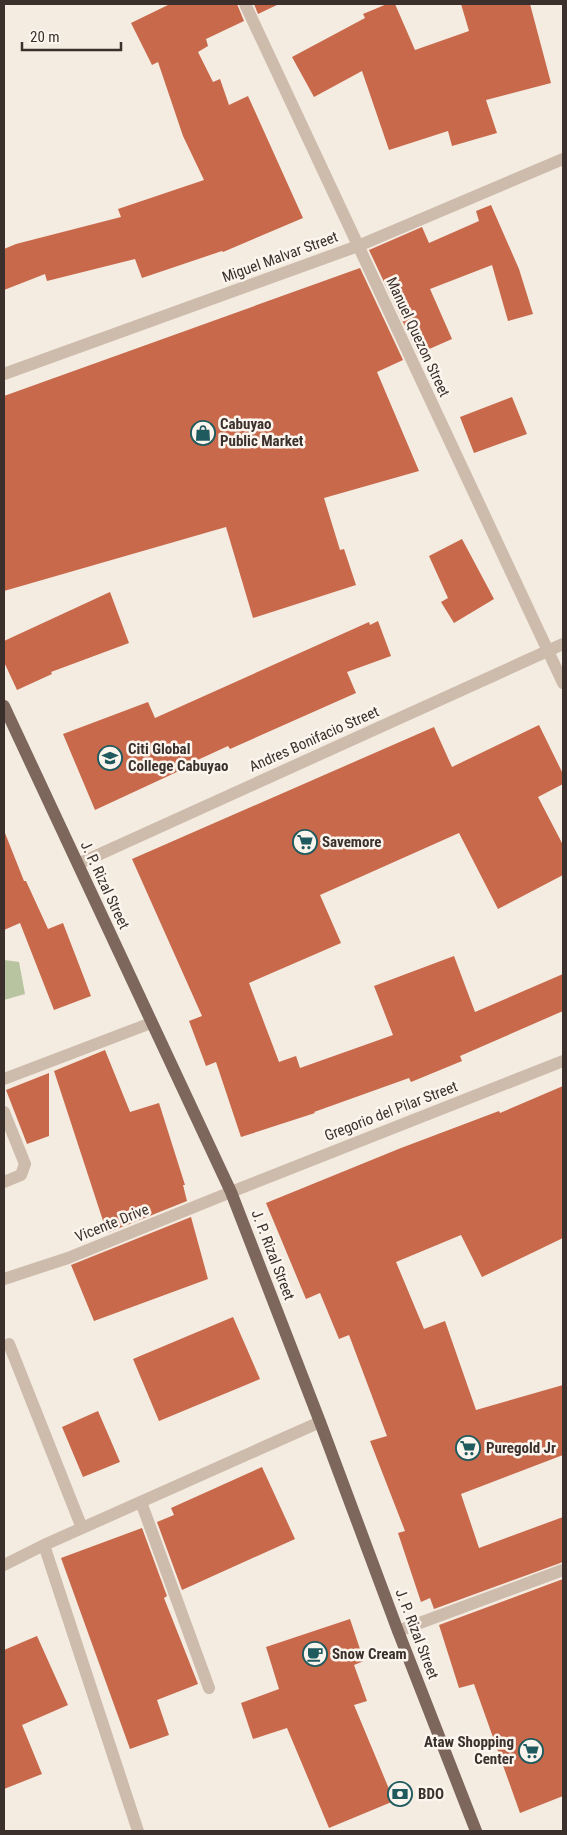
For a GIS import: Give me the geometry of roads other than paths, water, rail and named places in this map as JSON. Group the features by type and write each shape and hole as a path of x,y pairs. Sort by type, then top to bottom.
{"main road":[{"name":"J. P. Rizal Street","path":"4,706 231,1192 476,1831"}],"street":[{"name":"Manuel Quezon Street","path":"245,4 563,683"},
{"name":"Miguel Malvar Street","path":"4,374 358,246 563,159"},
{"name":"Andres Bonifacio Street","path":"78,864 563,644"},
{"path":"4,1079 151,1023"},
{"name":"Gregorio del Pilar Street","path":"231,1192 563,1061"},
{"path":"4,1112 25,1164 21,1175 4,1182"},
{"name":"Vicente Drive","path":"4,1279 68,1258 231,1192"},
{"path":"9,1344 82,1528"},
{"path":"4,1565 44,1544 320,1422"},
{"path":"141,1502 209,1688"},
{"path":"44,1544 138,1831"},
{"path":"398,1631 563,1570"}],"place":[{"name":"Cabuyao Public Market","path":"203,433"},
{"name":"Citi Global College Cabuyao","path":"110,758"},
{"name":"Savemore","path":"305,842"},
{"name":"Puregold Jr","path":"468,1448"},
{"name":"Snow Cream","path":"315,1654"},
{"name":"Ataw Shopping Center","path":"531,1751"},
{"name":"BDO","path":"400,1794"}]}
